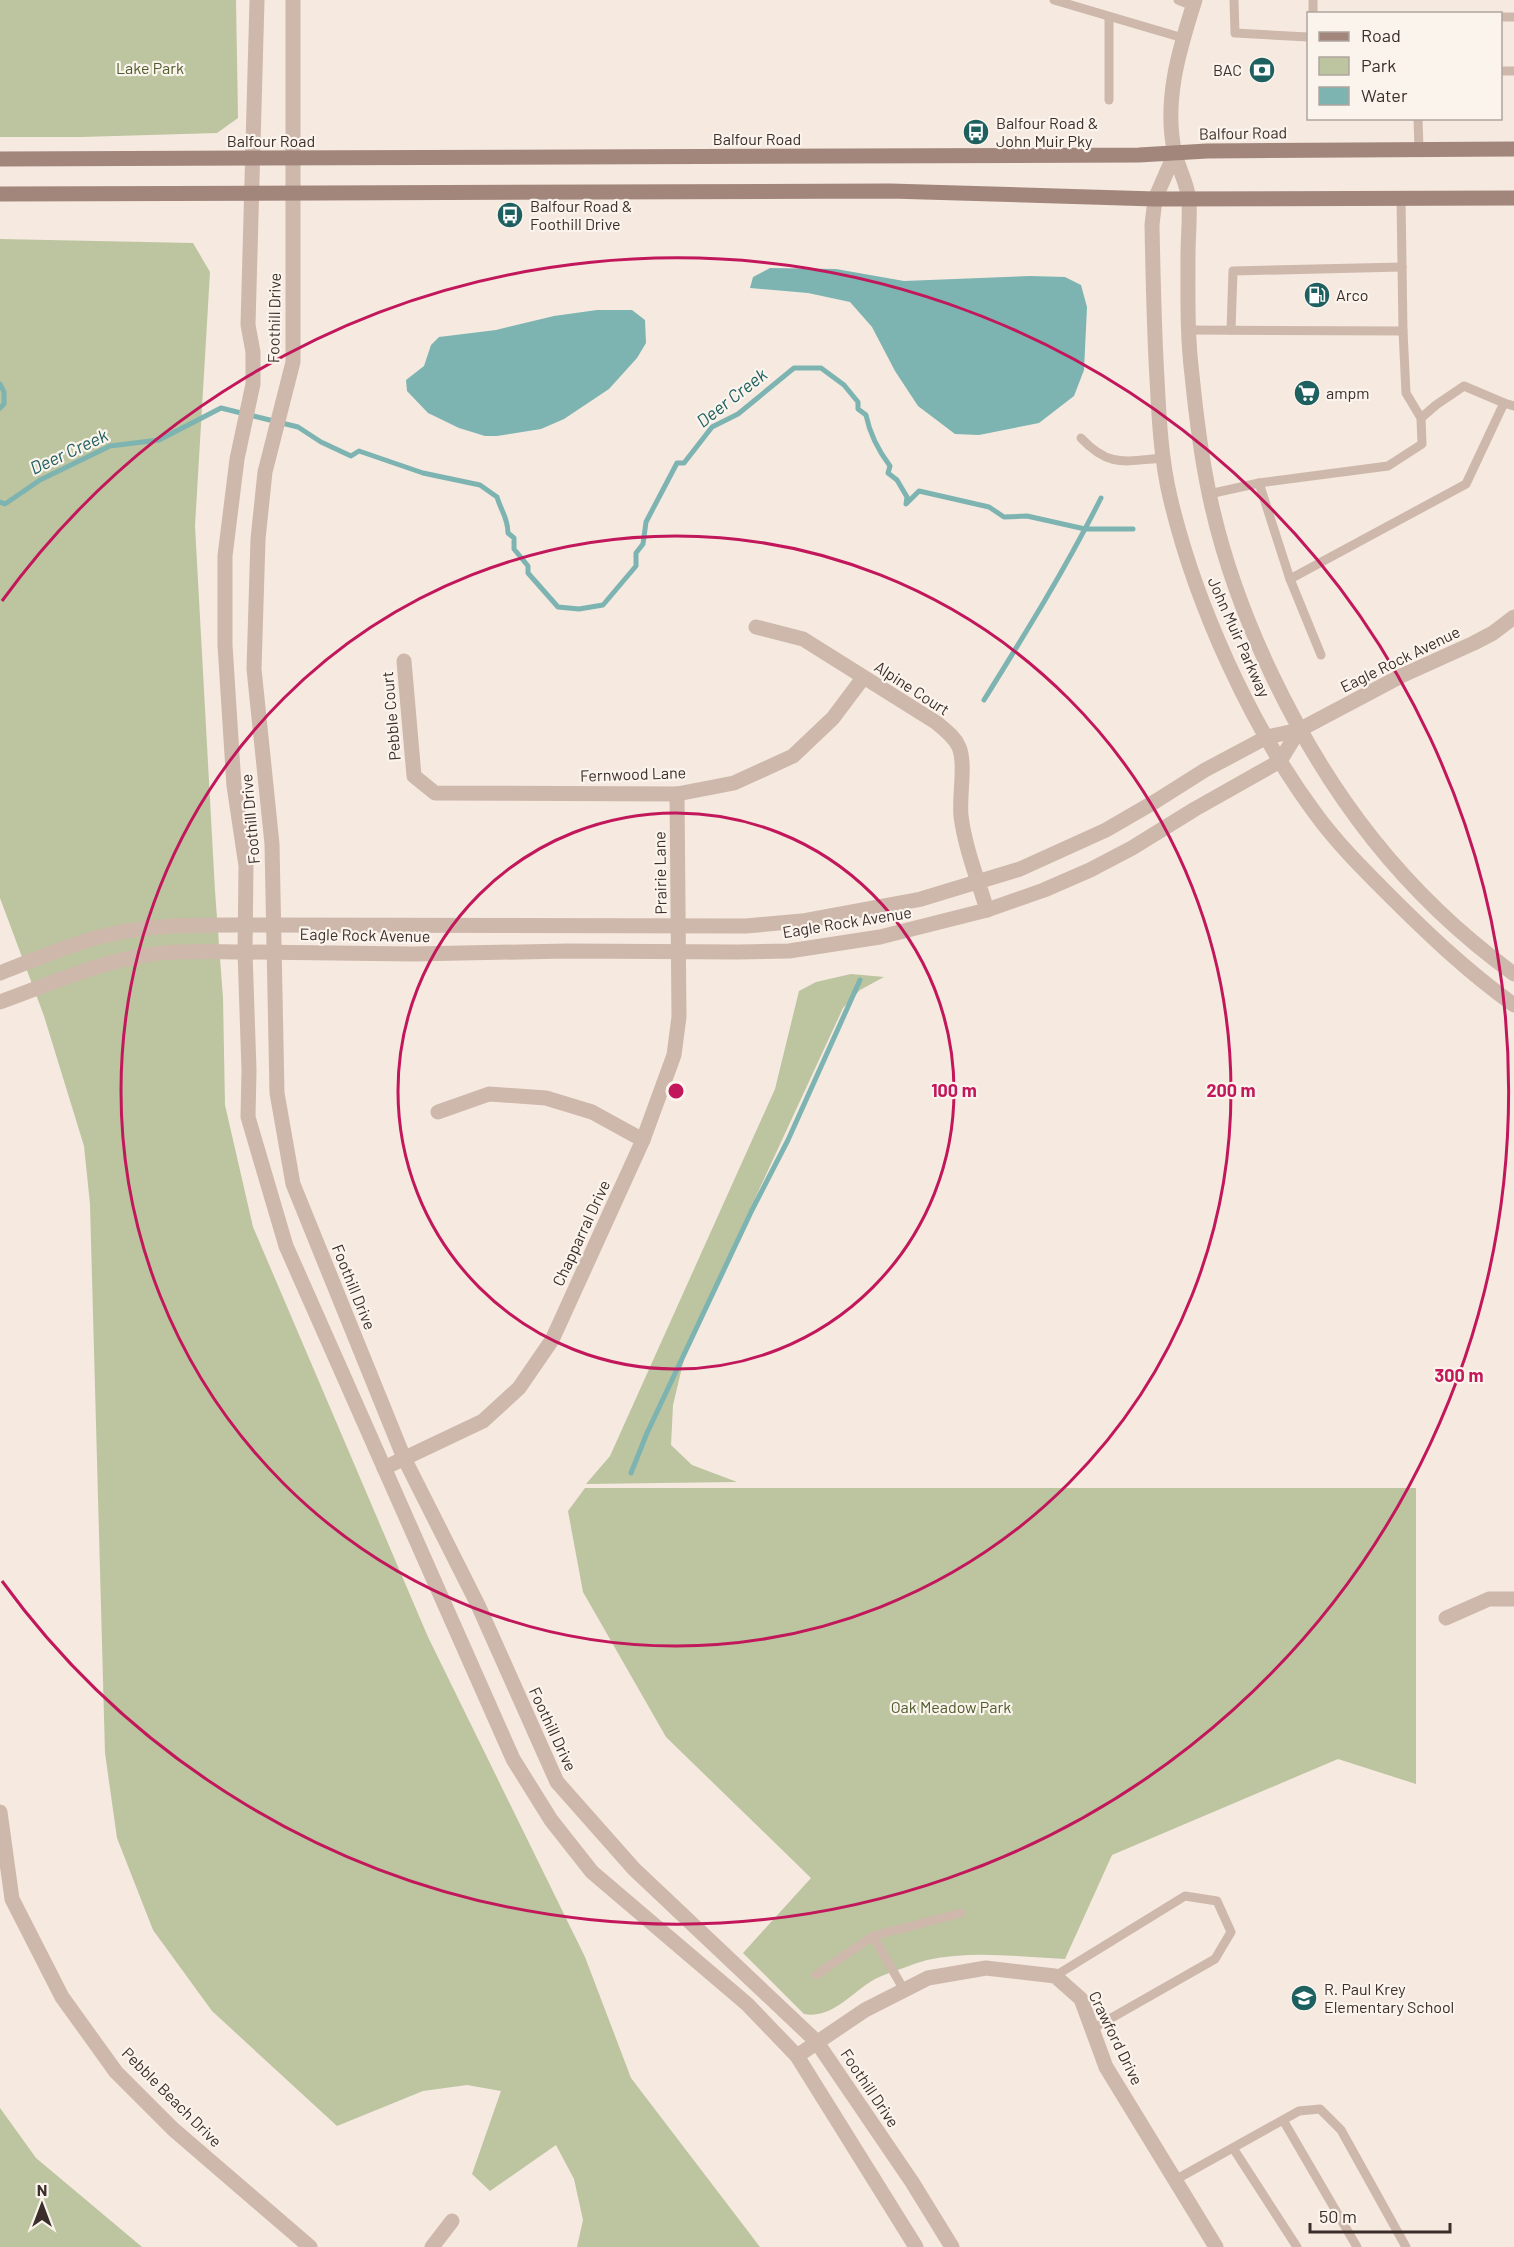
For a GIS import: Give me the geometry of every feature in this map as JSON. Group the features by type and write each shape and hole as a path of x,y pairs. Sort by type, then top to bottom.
{"main road":[{"name":"Balfour Road","path":"0,159 1127,155 1419,149 1514,150"},
{"path":"0,194 890,191 1155,199 1514,198"}],"street":[{"name":"Foothill Drive","path":"257,0 248,325 253,352 253,384 237,459 225,556 225,645 234,786 246,866 248,1117 286,1246 513,1759 551,1820 592,1872 747,2004 797,2056 916,2247"},
{"name":"Foothill Drive","path":"293,0 293,362 265,472 258,539 254,669 272,844 277,1093 293,1184 404,1458 478,1605 557,1782 634,1869 816,2041 912,2182 952,2247"},
{"name":"John Muir Parkway","path":"1194,3 1173,77 1172,119 1174,153 1189,199 1188,330 1199,437 1209,494 1222,545 1250,626 1299,730 1340,796 1366,833 1390,861 1456,928 1514,974"},
{"name":"John Muir Parkway","path":"1174,153 1155,199 1152,225 1155,353 1163,458 1169,496 1195,581 1221,646 1267,737 1316,815 1376,882 1426,932 1514,1005"},
{"name":"Eagle Rock Avenue","path":"0,973 89,940 133,930 167,926 245,924 746,926 802,921 921,899 979,883 1060,852 1106,830 1204,770 1267,737 1299,730 1401,676 1474,643 1493,633 1514,617"},
{"name":"Alpine Court","path":"756,627 803,639 937,723 952,736 959,747 961,758 961,817 987,910"},
{"name":"Pebble Court","path":"404,661 414,776 435,793"},
{"name":"Fernwood Lane","path":"435,793 677,794 734,783 793,756 833,718 863,678"},
{"name":"Eagle Rock Avenue","path":"0,1002 87,970 154,954 789,951 880,938 987,910 1044,890 1090,870 1132,848 1280,761 1299,730"},
{"name":"Prairie Lane","path":"677,794 680,952"},
{"name":"Chapparral Drive","path":"384,1467 483,1421 519,1388 552,1340 643,1140 674,1056 679,1017 680,952"},
{"path":"438,1112 489,1094 546,1098 592,1112 643,1140"},
{"path":"1446,1618 1489,1599 1514,1599"},
{"name":"Pebble Beach Drive","path":"0,1812 6,1900 62,1997 116,2072 173,2128 310,2247"},
{"path":"797,2056 865,2010 928,1978 986,1968 1055,1976"},
{"name":"Crawford Drive","path":"1055,1976 1081,1999 1106,2067 1216,2247"},
{"path":"432,2247 452,2221"}],"lane":[{"path":"1054,0 1183,38"},
{"path":"1178,0 1194,3"},
{"path":"1234,0 1235,33 1307,37"},
{"path":"1109,17 1109,100"},
{"path":"1418,120 1419,149"},
{"path":"1209,494 1259,483 1388,466 1422,444 1421,418 1406,393 1401,198"},
{"path":"1231,330 1233,272 1402,267"},
{"path":"1188,330 1403,331"},
{"path":"1421,418 1464,386 1514,406"},
{"path":"1290,579 1466,484 1504,403"},
{"path":"1081,438 1095,453 1110,460 1123,462 1163,458"},
{"path":"1259,483 1290,579 1321,655"},
{"path":"1055,1976 1185,1896 1217,1901 1231,1932 1215,1959 1092,2029"},
{"path":"816,1975 873,1936 961,1913"},
{"path":"873,1936 904,1990"},
{"path":"1175,2180 1299,2111 1320,2109 1341,2130 1406,2247"},
{"path":"1283,2120 1357,2247"},
{"path":"1233,2148 1297,2247"}],"green space":[{"name":"Lake Park","path":"0,0 236,0 238,118 217,133 0,137"},
{"path":"0,239 193,243 210,272 195,526 223,998 225,1105 253,1227 428,1637 585,1957 631,2078 760,2247 577,2247 583,2220 574,2179 556,2145 490,2191 472,2174 501,2091 467,2085 423,2091 337,2126 212,2011 153,1930 117,1838 105,1753 90,1204 84,1146 44,1016 0,898"},
{"path":"851,974 884,977 860,990 843,1008 739,1233 684,1359 673,1405 671,1445 692,1465 737,1482 586,1484 610,1456 775,1089 799,991 816,982"},
{"name":"Oak Meadow Park","path":"585,1488 1416,1488 1416,1784 1338,1759 1112,1855 1065,1959 962,1955 927,1960 874,1980 826,2012 804,2014 743,1953 811,1878 666,1737 583,1592 568,1511"},
{"path":"0,2108 36,2158 142,2247 0,2247"}],"water":[{"path":"770,268 836,269 904,281 1030,276 1065,277 1081,285 1087,307 1084,370 1074,396 1039,423 979,435 955,434 918,406 895,371 872,327 850,302 808,293 750,288 753,277"},
{"path":"597,310 632,310 645,320 646,343 637,358 609,389 564,419 541,429 485,436 459,428 428,413 407,391 406,380 424,366 431,345 439,337 496,330 554,316"}],"waterway":[{"name":"Deer Creek","path":"0,502 5,504 40,480 110,446 159,440 221,408 298,427 321,442 351,456 359,451 423,473 480,485 497,497 506,519 508,533 514,538 514,549 528,566 528,573 558,607 579,609 603,605 636,566 636,553 643,544 646,522 677,463 684,463 712,427 738,414 794,368 821,368 844,385 858,402 858,409 866,415 875,442 890,466 888,473 897,480 907,497 906,504 919,491 989,507 1004,517 1027,516 1085,529 1133,529"},
{"name":"Deer Creek","path":"0,384 4,392 4,404 0,408"},
{"path":"984,700 1030,626 1101,498"},
{"path":"631,1473 647,1433 752,1210 788,1140 860,980"}],"place":[{"name":"BAC","path":"1262,70"},
{"name":"Balfour Road & John Muir Pky","path":"976,132"},
{"name":"Balfour Road & Foothill Drive","path":"510,215"},
{"name":"Arco","path":"1317,295"},
{"name":"ampm","path":"1307,393"},
{"name":"R. Paul Krey Elementary School","path":"1304,1998"}]}
